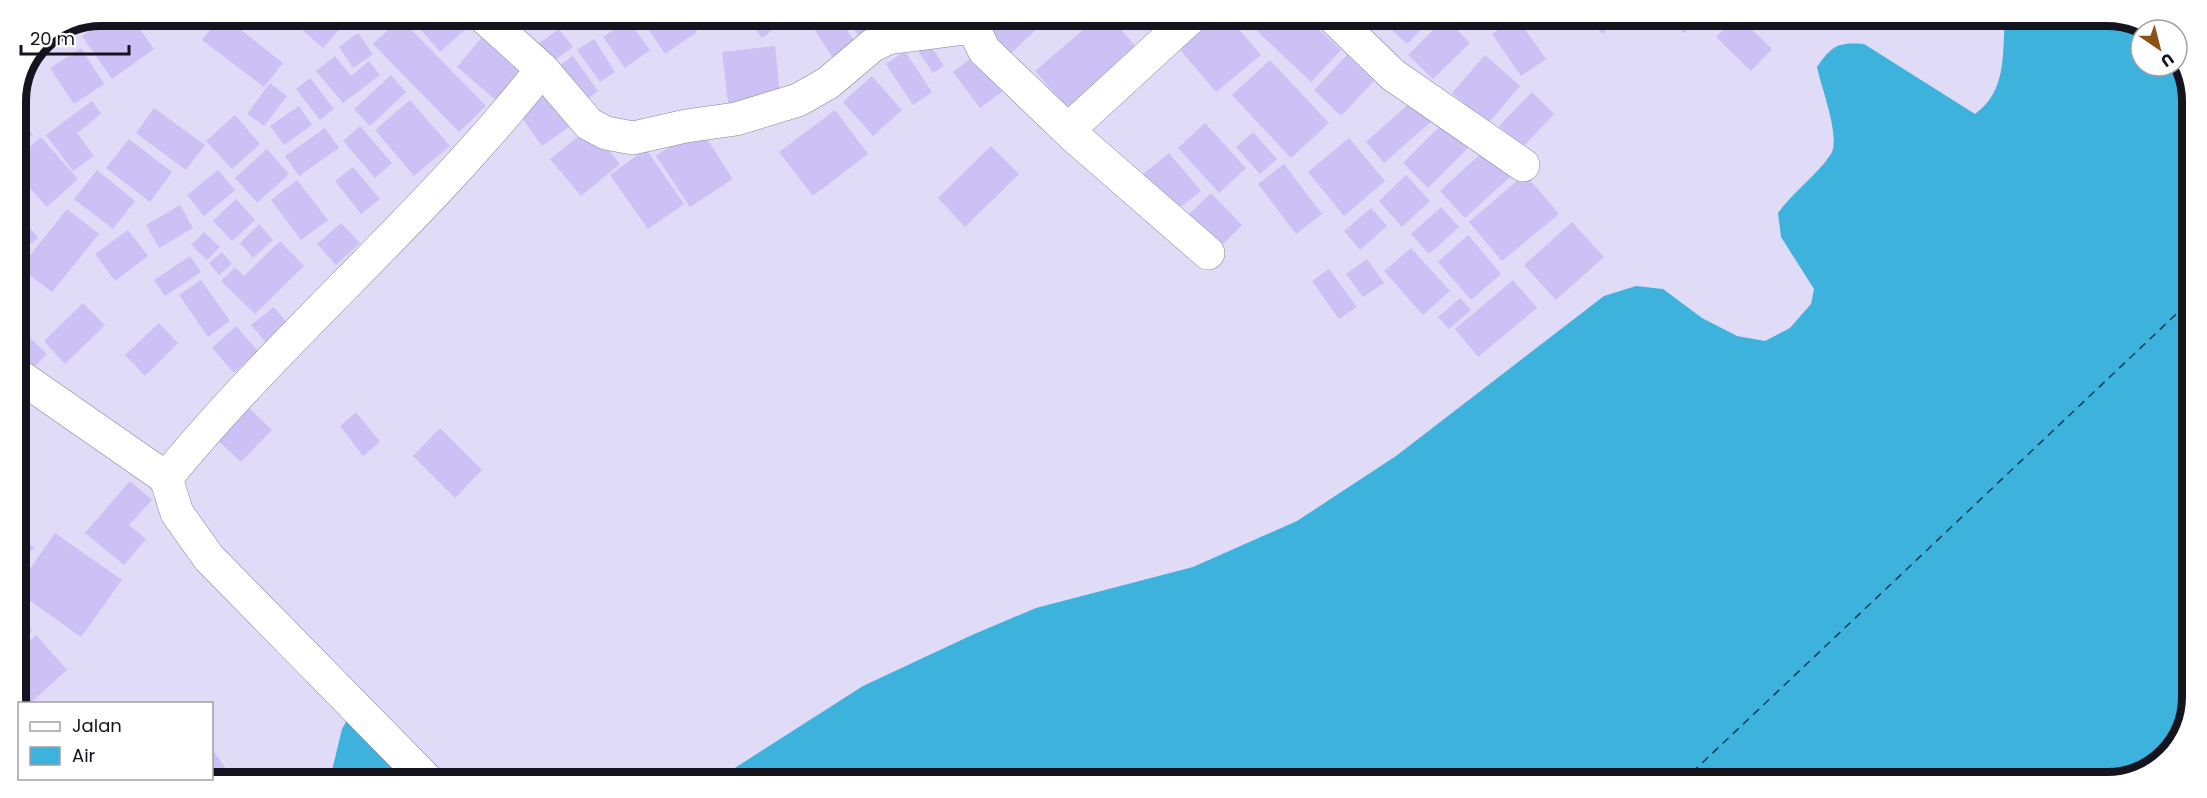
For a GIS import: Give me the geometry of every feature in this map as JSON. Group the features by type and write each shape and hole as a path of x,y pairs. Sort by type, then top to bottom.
{"street":[{"path":"494,26 542,69 589,124 606,133 633,138 686,126 736,119 798,100 816,92 873,45 888,38 954,26"},
{"path":"977,26 984,50 1068,130 1208,253"},
{"path":"1068,130 1182,26"},
{"path":"1342,26 1394,75 1523,165"},
{"path":"166,478 209,428 446,182 542,69"},
{"path":"26,381 166,478 177,513 209,558 419,772"}],"water":[{"path":"2005,26 2107,26 2129,29 2129,78 2178,78 2179,81 2181,95 2182,698 2174,731 2160,751 2148,760 2135,767 2117,772 729,772 863,686 972,635 1036,608 1193,567 1297,521 1396,456 1604,296 1636,286 1663,289 1702,318 1737,336 1765,341 1790,328 1811,304 1814,289 1781,237 1778,213 1831,154 1834,136 1817,67 1827,54 1841,45 1864,44 1975,114 1993,95 2001,71"},
{"path":"376,708 441,772 332,772 342,729 351,713"}],"building":[{"path":"96,26 138,26 154,49 112,79 82,36"},
{"path":"213,26 236,26 283,63 264,87 202,40"},
{"path":"298,26 342,26 323,48"},
{"path":"392,26 408,26 486,106 459,132 373,44"},
{"path":"418,26 469,26 440,52"},
{"path":"619,26 632,26 650,50 625,68 603,37"},
{"path":"646,26 693,26 697,32 665,54"},
{"path":"753,26 777,26 762,38"},
{"path":"822,26 844,26 856,43 834,59 815,31"},
{"path":"851,26 873,26 859,36"},
{"path":"985,26 1040,26 1007,57 981,30"},
{"path":"1088,26 1118,26 1137,48 1067,108 1035,71"},
{"path":"1184,26 1236,26 1261,55 1216,92 1170,38"},
{"path":"1262,26 1315,26 1341,50 1311,82 1257,31"},
{"path":"1388,26 1424,26 1407,44"},
{"path":"1437,26 1453,26 1470,43 1433,79 1408,55"},
{"path":"1504,26 1523,26 1546,59 1521,76 1492,34"},
{"path":"1594,26 1610,26 1603,34"},
{"path":"1677,26 1692,26 1684,33"},
{"path":"1727,26 1748,26 1772,49 1751,71 1716,37"},
{"path":"82,28 38,59 47,47 59,38"},
{"path":"489,29 531,64 498,102 457,67"},
{"path":"559,29 573,47 548,65 534,47"},
{"path":"358,33 373,54 353,68 339,47"},
{"path":"924,35 944,66 933,73 913,43"},
{"path":"594,39 615,72 600,82 577,50"},
{"path":"775,46 781,105 729,111 722,52"},
{"path":"81,48 104,84 74,104 50,68"},
{"path":"905,51 932,92 913,105 886,64"},
{"path":"979,52 1006,89 980,108 953,72"},
{"path":"1347,55 1374,81 1341,116 1314,90"},
{"path":"1485,55 1520,86 1488,124 1452,93"},
{"path":"335,56 351,76 369,61 380,75 343,103 316,71"},
{"path":"573,56 598,91 581,104 556,68"},
{"path":"1270,60 1329,123 1291,158 1232,95"},
{"path":"391,75 406,92 370,126 354,109"},
{"path":"872,76 902,110 873,136 843,102"},
{"path":"310,78 334,109 320,120 296,89"},
{"path":"551,81 579,120 542,146 515,108"},
{"path":"270,83 287,96 264,126 247,114"},
{"path":"1532,92 1554,114 1522,148 1499,126"},
{"path":"410,100 450,146 414,176 375,130"},
{"path":"1413,100 1432,121 1384,163 1366,142"},
{"path":"92,101 101,114 77,133 94,156 73,171 46,135"},
{"path":"299,106 312,125 284,145 270,126"},
{"path":"154,108 205,145 186,170 136,133"},
{"path":"835,110 868,154 813,196 779,152"},
{"path":"235,115 260,144 232,169 206,141"},
{"path":"1445,121 1470,146 1428,188 1403,163"},
{"path":"1205,123 1246,168 1219,193 1178,148"},
{"path":"26,126 33,135 26,140"},
{"path":"360,126 392,163 375,178 343,141"},
{"path":"590,127 620,164 581,196 550,159"},
{"path":"699,127 733,179 690,207 656,156"},
{"path":"325,128 339,148 299,176 285,156"},
{"path":"1253,132 1277,159 1260,174 1236,147"},
{"path":"41,137 78,179 47,207 26,184 26,150"},
{"path":"1349,138 1385,181 1344,216 1308,172"},
{"path":"129,139 172,172 150,202 106,168"},
{"path":"991,146 1019,174 965,227 938,198"},
{"path":"1487,148 1512,175 1465,218 1440,191"},
{"path":"267,149 289,174 257,203 235,178"},
{"path":"646,149 684,204 648,229 610,175"},
{"path":"1169,153 1201,191 1173,213 1142,175"},
{"path":"1284,164 1322,214 1296,234 1258,184"},
{"path":"353,167 380,199 361,214 335,181"},
{"path":"97,170 135,201 113,229 74,199"},
{"path":"218,170 235,190 204,216 187,195"},
{"path":"1525,174 1559,214 1502,261 1469,222"},
{"path":"1406,175 1430,201 1402,227 1379,201"},
{"path":"297,180 328,220 301,240 271,200"},
{"path":"1211,193 1242,225 1218,249 1186,217"},
{"path":"236,199 255,220 232,241 213,221"},
{"path":"180,205 193,228 159,248 146,225"},
{"path":"1441,207 1459,227 1429,254 1411,234"},
{"path":"1371,208 1387,226 1360,250 1344,231"},
{"path":"67,209 99,234 52,292 26,272 26,260"},
{"path":"1572,222 1604,257 1556,300 1524,265"},
{"path":"26,223 38,238 26,247"},
{"path":"341,223 360,243 336,265 317,244"},
{"path":"259,224 273,240 253,258 240,243"},
{"path":"128,230 148,256 115,281 95,254"},
{"path":"204,232 220,247 207,260 191,245"},
{"path":"1468,235 1501,274 1471,300 1438,262"},
{"path":"280,241 304,266 255,314 221,281 235,267 244,276"},
{"path":"1411,248 1450,291 1423,315 1384,271"},
{"path":"222,252 232,264 219,275 209,263"},
{"path":"190,256 201,272 165,296 154,280"},
{"path":"1367,259 1384,283 1363,297 1346,274"},
{"path":"1329,269 1357,307 1339,319 1312,281"},
{"path":"201,280 230,321 208,337 179,295"},
{"path":"1513,280 1537,308 1478,357 1455,329"},
{"path":"1460,298 1471,310 1449,329 1438,317"},
{"path":"83,303 105,325 65,364 44,341"},
{"path":"274,307 288,324 266,343 251,325"},
{"path":"159,323 178,343 145,376 125,355"},
{"path":"236,326 258,351 234,373 212,348"},
{"path":"29,337 47,354 26,375 26,340"},
{"path":"243,402 272,430 241,462 212,435"},
{"path":"356,412 380,442 363,456 340,426"},
{"path":"440,428 482,470 455,498 413,456"},
{"path":"130,481 152,500 129,525 146,539 124,565 85,533"},
{"path":"55,533 122,580 81,637 26,598 26,574"},
{"path":"26,540 34,548 26,555"},
{"path":"26,622 32,630 26,635"},
{"path":"36,635 67,670 31,702 26,702 26,644"},
{"path":"213,750 225,767 218,772 213,772"}],"ferry route":[{"path":"1693,772 2181,309"}]}
